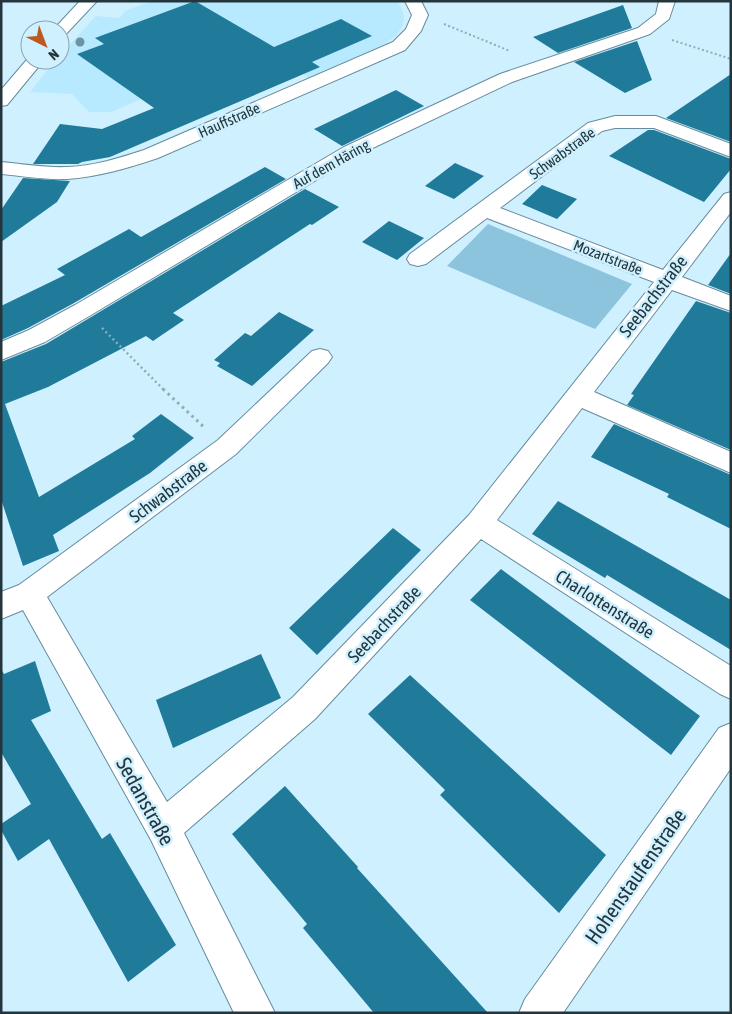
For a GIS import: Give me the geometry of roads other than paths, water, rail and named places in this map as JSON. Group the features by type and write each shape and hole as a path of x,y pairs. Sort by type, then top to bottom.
{"street":[{"path":"70,18 71,1"},
{"path":"70,18 89,1"},
{"name":"Auf dem Häring","path":"1,352 37,336 83,310 351,151 506,78 644,31 663,16 667,1"},
{"name":"Hauffstraße","path":"1,168 49,173 70,173 124,163 151,154 399,46 413,31 416,8"},
{"path":"1,101 27,70"},
{"name":"Schwabstraße","path":"418,259 486,210 594,127 615,122 656,122 731,151"},
{"name":"Seebachstraße","path":"163,828 304,708 479,523 666,279 731,198"},
{"name":"Mozartstraße","path":"486,210 731,304"},
{"name":"Schwabstraße","path":"15,600 226,447 320,357"},
{"path":"577,394 731,463"},
{"name":"Charlottenstraße","path":"479,523 731,684"},
{"name":"Sedanstraße","path":"15,600 163,828 255,1013"},
{"name":"Hohenstaufenstraße","path":"538,1013 731,739"}]}
